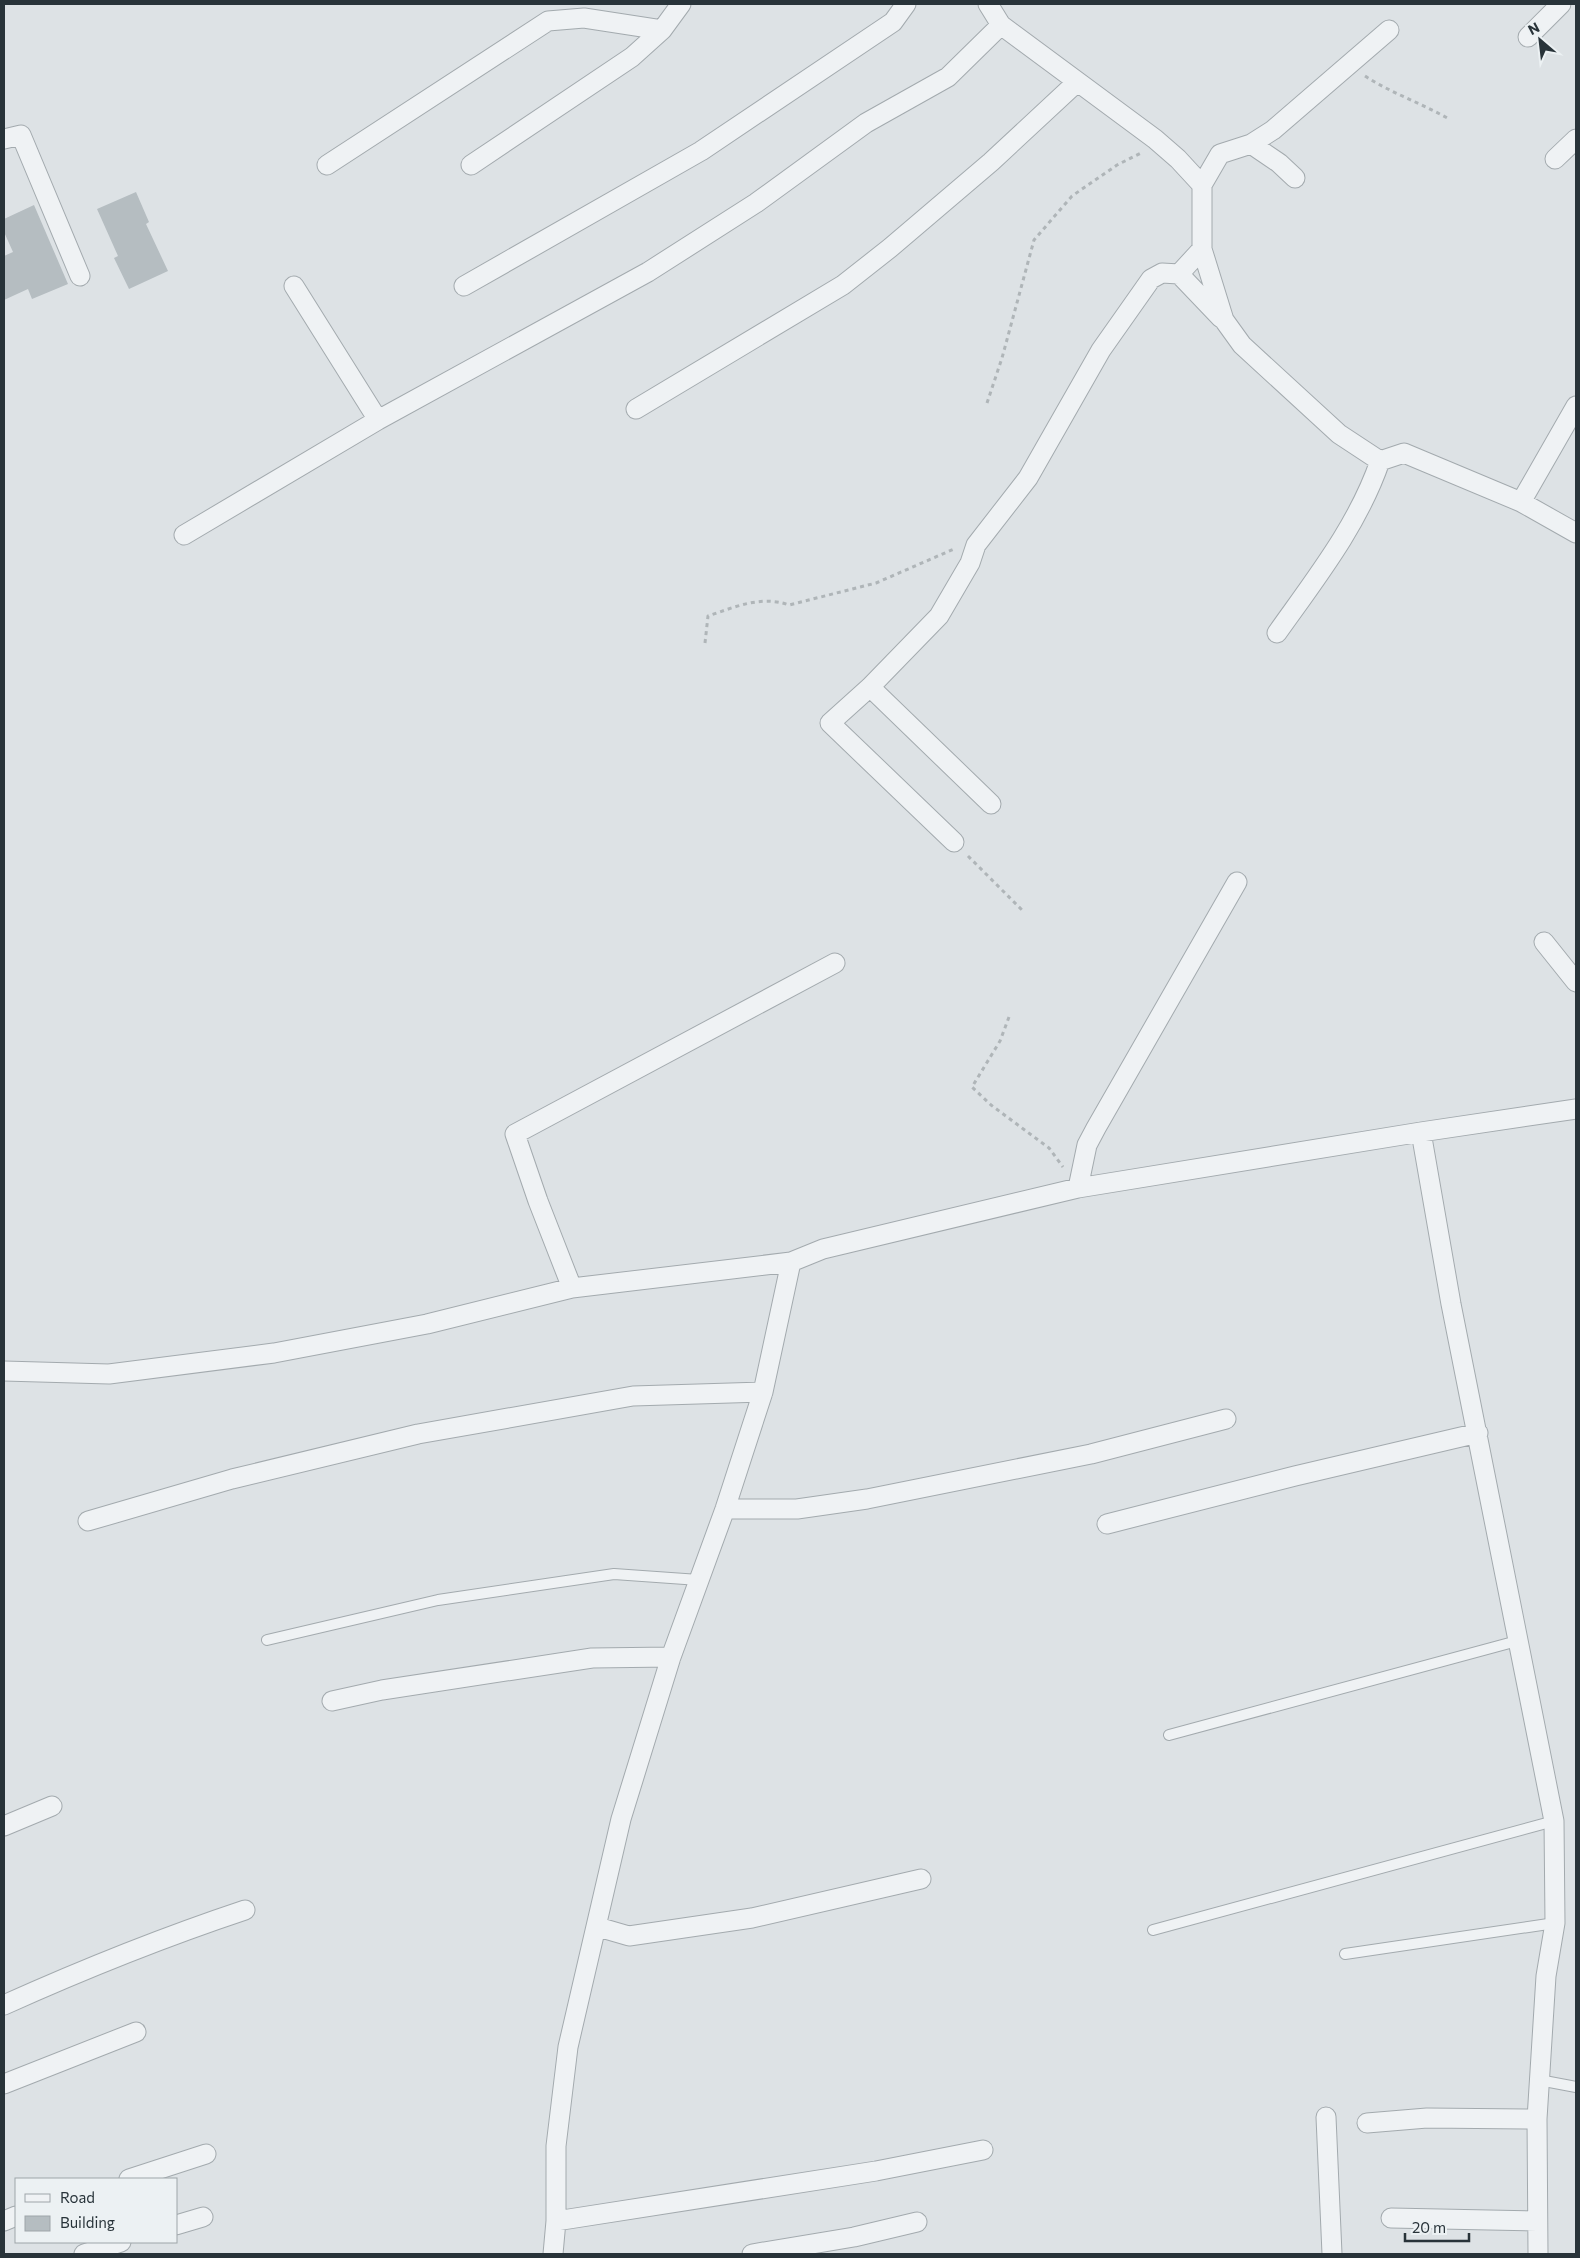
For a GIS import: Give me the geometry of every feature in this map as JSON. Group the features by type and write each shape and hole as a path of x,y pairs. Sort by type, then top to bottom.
{"street":[{"path":"471,165 632,57 662,30 681,4"},
{"path":"464,286 701,151 893,22 906,4"},
{"path":"988,4 1001,25 1076,83 1155,139 1178,159 1202,185"},
{"path":"1528,37 1561,4"},
{"path":"327,165 548,21 584,18 662,30"},
{"path":"184,534 378,420 648,272 756,203 866,123 948,77 1001,25"},
{"path":"1224,320 1202,249 1202,185 1220,154 1251,144 1273,130 1389,30"},
{"path":"636,409 843,285 890,248 991,162 1076,83"},
{"path":"4,139 21,135 80,276"},
{"path":"1554,159 1576,139"},
{"path":"1251,144 1279,163 1294,178"},
{"path":"1179,274 1202,249"},
{"path":"954,842 830,723 870,688 939,616 970,563 976,545 1028,478 1101,350 1151,279 1162,273 1179,274 1224,320 1242,345 1339,434 1380,460 1404,453 1521,502 1576,532"},
{"path":"294,286 378,420"},
{"path":"1521,502 1576,406"},
{"path":"1277,633 1349,531 1371,488 1380,460"},
{"path":"870,688 991,804"},
{"path":"1078,1188 1087,1145 1237,882"},
{"path":"1544,942 1576,982"},
{"path":"572,1288 538,1201 515,1134 835,962"},
{"path":"4,1371 109,1374 274,1353 427,1324 572,1288 791,1262 824,1249 1078,1188 1421,1132 1576,1109"},
{"path":"1421,1132 1451,1304 1554,1822 1555,1923 1546,1976 1537,2119 1537,2221 1541,2254"},
{"path":"553,2254 556,2222 556,2146 568,2047 598,1927 621,1819 671,1657 725,1509 762,1392 791,1262"},
{"path":"88,1521 232,1479 418,1434 633,1396 762,1392"},
{"path":"725,1509 797,1509 867,1499 1091,1454 1226,1419"},
{"path":"1108,1524 1295,1476 1478,1433"},
{"path":"332,1701 382,1690 592,1658 671,1657"},
{"path":"4,1826 52,1806"},
{"path":"598,1927 629,1936 752,1918 921,1879"},
{"path":"4,2005 99,1962 167,1936 245,1910"},
{"path":"4,2084 136,2032"},
{"path":"1326,2117 1332,2254"},
{"path":"1367,2123 1427,2118 1537,2119"},
{"path":"556,2222 876,2171 982,2150"},
{"path":"132,2178 206,2154"},
{"path":"178,2224 203,2218"},
{"path":"1392,2218 1537,2221"},
{"path":"752,2254 854,2246 916,2222"},
{"path":"84,2254 118,2243"}],"lane":[{"path":"267,1640 438,1600 614,1574 699,1580"},
{"path":"1169,1735 1517,1641"},
{"path":"1153,1930 1554,1822"},
{"path":"1345,1954 1555,1923"},
{"path":"1539,2080 1576,2087"}],"path":[{"path":"1349,65 1386,90 1426,106 1449,119"},
{"path":"987,404 1002,358 1034,240 1072,196 1117,165 1140,155 1155,139"},
{"path":"705,644 708,616 749,602 776,601 789,605 839,594 876,584 948,550 976,545"},
{"path":"954,842 1024,912"},
{"path":"1009,1017 1000,1041 972,1087 991,1105 1049,1148 1078,1188"}],"building":[{"path":"136,192 149,222 146,224 168,271 129,289 114,258 118,256 97,209"},
{"path":"34,205 68,284 32,299 28,289 4,300 4,256 13,252 4,232 4,219"}]}
